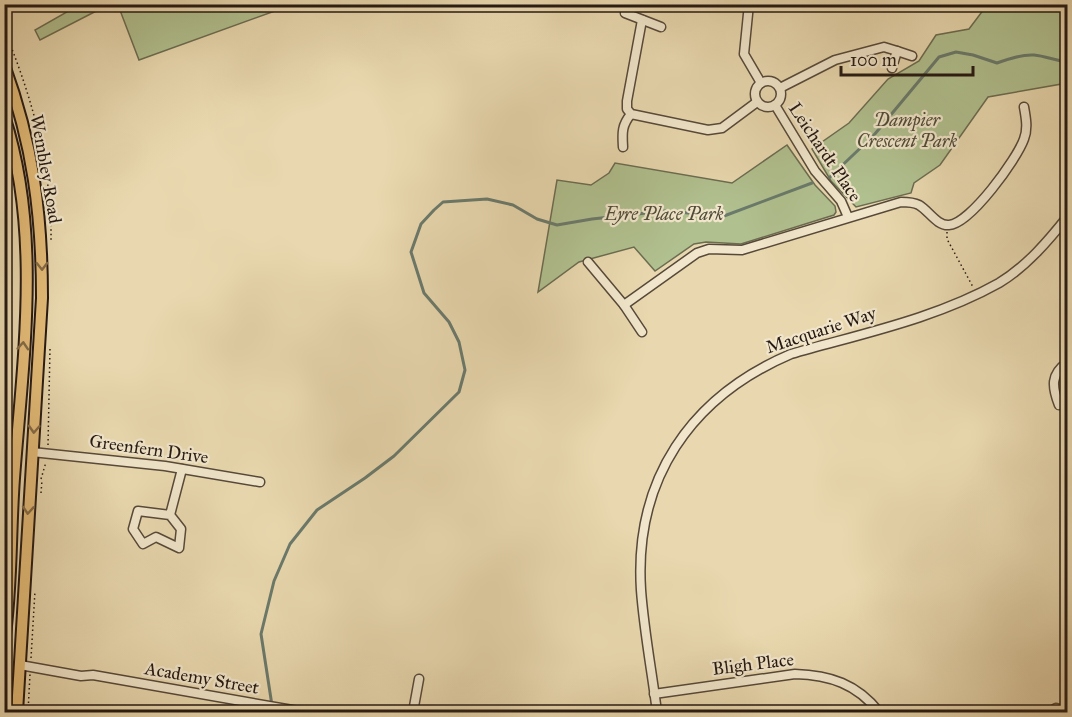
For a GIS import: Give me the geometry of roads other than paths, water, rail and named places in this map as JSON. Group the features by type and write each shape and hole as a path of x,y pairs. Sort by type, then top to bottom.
{"main road":[{"name":"Wembley Road","path":"4,65 19,107 32,162 41,231 42,298 17,712"},
{"name":"Wembley Road","path":"4,116 23,208 27,257 27,297 14,480 10,603 4,642"},
{"path":"20,404 35,406"}],"street":[{"path":"749,4 744,54 760,83"},
{"path":"625,13 661,27"},
{"path":"642,20 627,101 627,109 631,114 715,130 722,128 757,102"},
{"path":"780,88 835,60 884,47 912,56"},
{"path":"892,68 897,51"},
{"path":"773,82 780,88 781,95 775,105 767,107 757,102 755,90 760,83 773,82"},
{"name":"Leichardt Place","path":"775,105 815,171 841,201 848,217"},
{"path":"624,304 697,253 709,249 742,250 901,202 910,202 920,206 947,226 962,220 1003,177 1024,139 1027,124 1024,107"},
{"path":"623,147 621,131 624,122 631,114"},
{"name":"Macquarie Way","path":"657,712 641,591 643,538 648,511 662,472 694,420 731,387 769,363 790,354 940,310 1000,282 1044,244 1068,216"},
{"path":"588,262 624,304 642,332"},
{"path":"1059,405 1053,390 1053,382 1056,372 1068,362"},
{"name":"Greenfern Drive","path":"32,452 182,469 261,482"},
{"path":"170,515 182,469"},
{"path":"138,511 170,515 181,529 179,548 156,537 143,544 133,529 138,511"},
{"name":"Academy Street","path":"20,665 81,676 93,675 304,712"},
{"name":"Bligh Place","path":"654,694 795,674 814,675 830,677 850,687 879,712"},
{"path":"413,712 419,679"},
{"path":"1049,712 1056,708 1068,712"}],"waterway":[{"path":"830,177 874,135 939,57 956,52 997,63 1010,58 1034,55 1068,62"},
{"path":"273,712 261,634 274,581 290,544 317,510 394,456 459,392 465,370 459,342 449,322 424,293 411,252 421,224 434,210 443,202 487,199 513,205 537,219 557,225 665,211 724,216 812,183"}],"park label":[{"name":"Dampier Crescent Park","path":"907,130"},
{"name":"Eyre Place Park","path":"664,214"}]}
